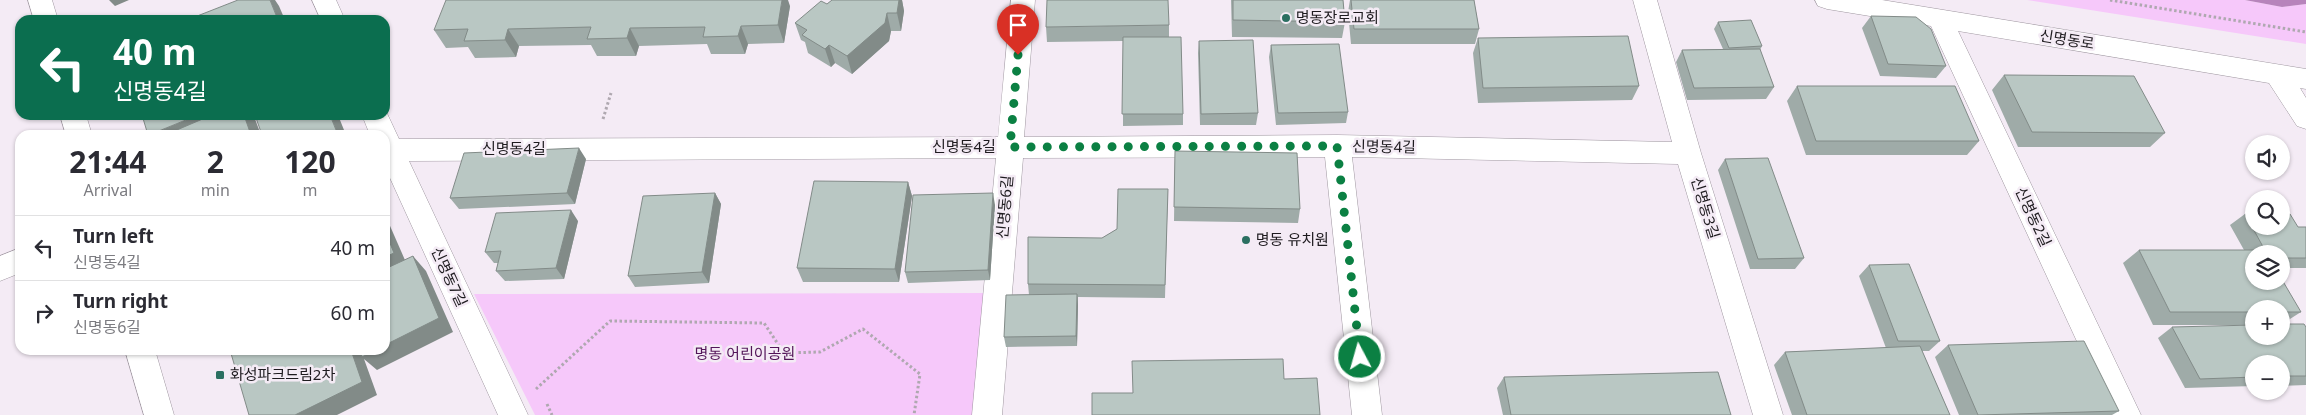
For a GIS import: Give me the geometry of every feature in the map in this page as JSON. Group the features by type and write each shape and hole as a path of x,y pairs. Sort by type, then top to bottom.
{"street":[{"path":"40,0 44,15"},
{"path":"324,0 331,15"},
{"name":"신명동6길","path":"987,415 1023,0"},
{"name":"신명동3길","path":"1645,0 1688,153 1768,415"},
{"name":"신명동로","path":"1827,0 2306,79"},
{"name":"신명동2길","path":"1940,20 2126,415"},
{"path":"2277,74 2306,119"},
{"path":"1337,146 1367,415"},
{"name":"신명동4길","path":"390,152 1337,146 1688,153"},
{"name":"신명동7길","path":"390,156 512,413"},
{"path":"0,269 15,262"},
{"path":"141,355 159,415"}],"path":[{"path":"2110,0 2241,23 2306,32"},
{"path":"512,413 610,321 764,323 784,353 820,352 863,329 920,374 914,415"}],"green space":[{"path":"2027,0 2245,0 2282,7 2306,4 2306,44"},
{"name":"명동 어린이공원","path":"990,293 979,415 535,415 474,294"}],"shaded area":[{"path":"2245,0 2306,0 2306,4 2282,7"}],"building":[{"path":"238,0 270,0 276,15 200,15"},
{"path":"446,0 782,0 778,25 741,26 738,36 703,37 705,27 630,28 627,38 587,39 591,27 508,29 505,40 464,41 468,29 434,30"},
{"path":"832,0 899,0 897,13 887,13 885,23 847,56 829,45 825,49 802,35 807,30 795,23 821,1 827,4"},
{"path":"1047,0 1168,0 1169,25 1046,27"},
{"path":"1233,0 1343,0 1345,22 1233,20"},
{"path":"1351,0 1474,0 1479,29 1354,29"},
{"path":"1871,16 1916,17 1931,29 1946,66 1888,64"},
{"path":"1751,20 1762,46 1729,48 1718,22"},
{"path":"1628,36 1639,86 1483,88 1478,38"},
{"path":"1123,37 1181,37 1183,114 1122,114"},
{"path":"1253,40 1258,113 1201,114 1199,41"},
{"path":"1339,44 1348,112 1278,113 1271,45"},
{"path":"1760,49 1774,87 1694,88 1682,50"},
{"path":"2004,75 2134,76 2165,133 2032,132"},
{"path":"1797,86 1955,86 1979,141 1816,141"},
{"path":"144,120 186,120 160,130 146,130"},
{"path":"200,120 246,120 249,130 177,130"},
{"path":"257,120 332,120 336,130 260,130"},
{"path":"579,148 567,193 450,198 464,153"},
{"path":"1175,151 1297,153 1300,209 1174,207"},
{"path":"1768,158 1804,258 1758,259 1725,159"},
{"path":"814,181 908,182 895,269 797,268"},
{"path":"1118,189 1168,189 1165,285 1028,284 1028,237 1102,238 1117,229"},
{"path":"715,193 702,272 628,276 643,196"},
{"path":"993,193 988,270 905,272 913,195"},
{"path":"571,210 556,268 496,271 501,251 485,252 496,213"},
{"path":"2290,214 2298,227 2306,227 2306,258 2290,258 2290,245 2262,245 2257,235 2290,235"},
{"path":"390,243 394,253 390,255"},
{"path":"2139,250 2245,250 2245,290 2288,290 2301,312 2290,312 2290,300 2245,300 2245,312 2170,312"},
{"path":"413,256 439,318 390,342 390,267"},
{"path":"1909,264 1940,341 1898,341 1869,265"},
{"path":"1077,294 1076,336 1004,337 1006,295"},
{"path":"2290,324 2304,324 2306,327 2306,376 2290,376 2290,355 2245,355 2245,377 2200,379 2172,327 2245,325 2245,345 2290,345"},
{"path":"2084,341 2119,411 1978,415 1948,345"},
{"path":"1920,346 1950,415 1807,415 1785,352"},
{"path":"231,355 353,355 362,382 295,415 249,415"},
{"path":"1283,359 1284,379 1317,378 1320,415 1092,415 1092,393 1133,393 1132,361"},
{"path":"1718,372 1731,415 1511,415 1504,377"}],"place":[{"name":"명동장로교회","path":"1286,18"},
{"name":"명동 유치원","path":"1246,240"},
{"name":"화성파크드림2차","path":"220,375"}],"route":[{"path":"1018,55 1010,147 1337,146 1360,357"}]}
